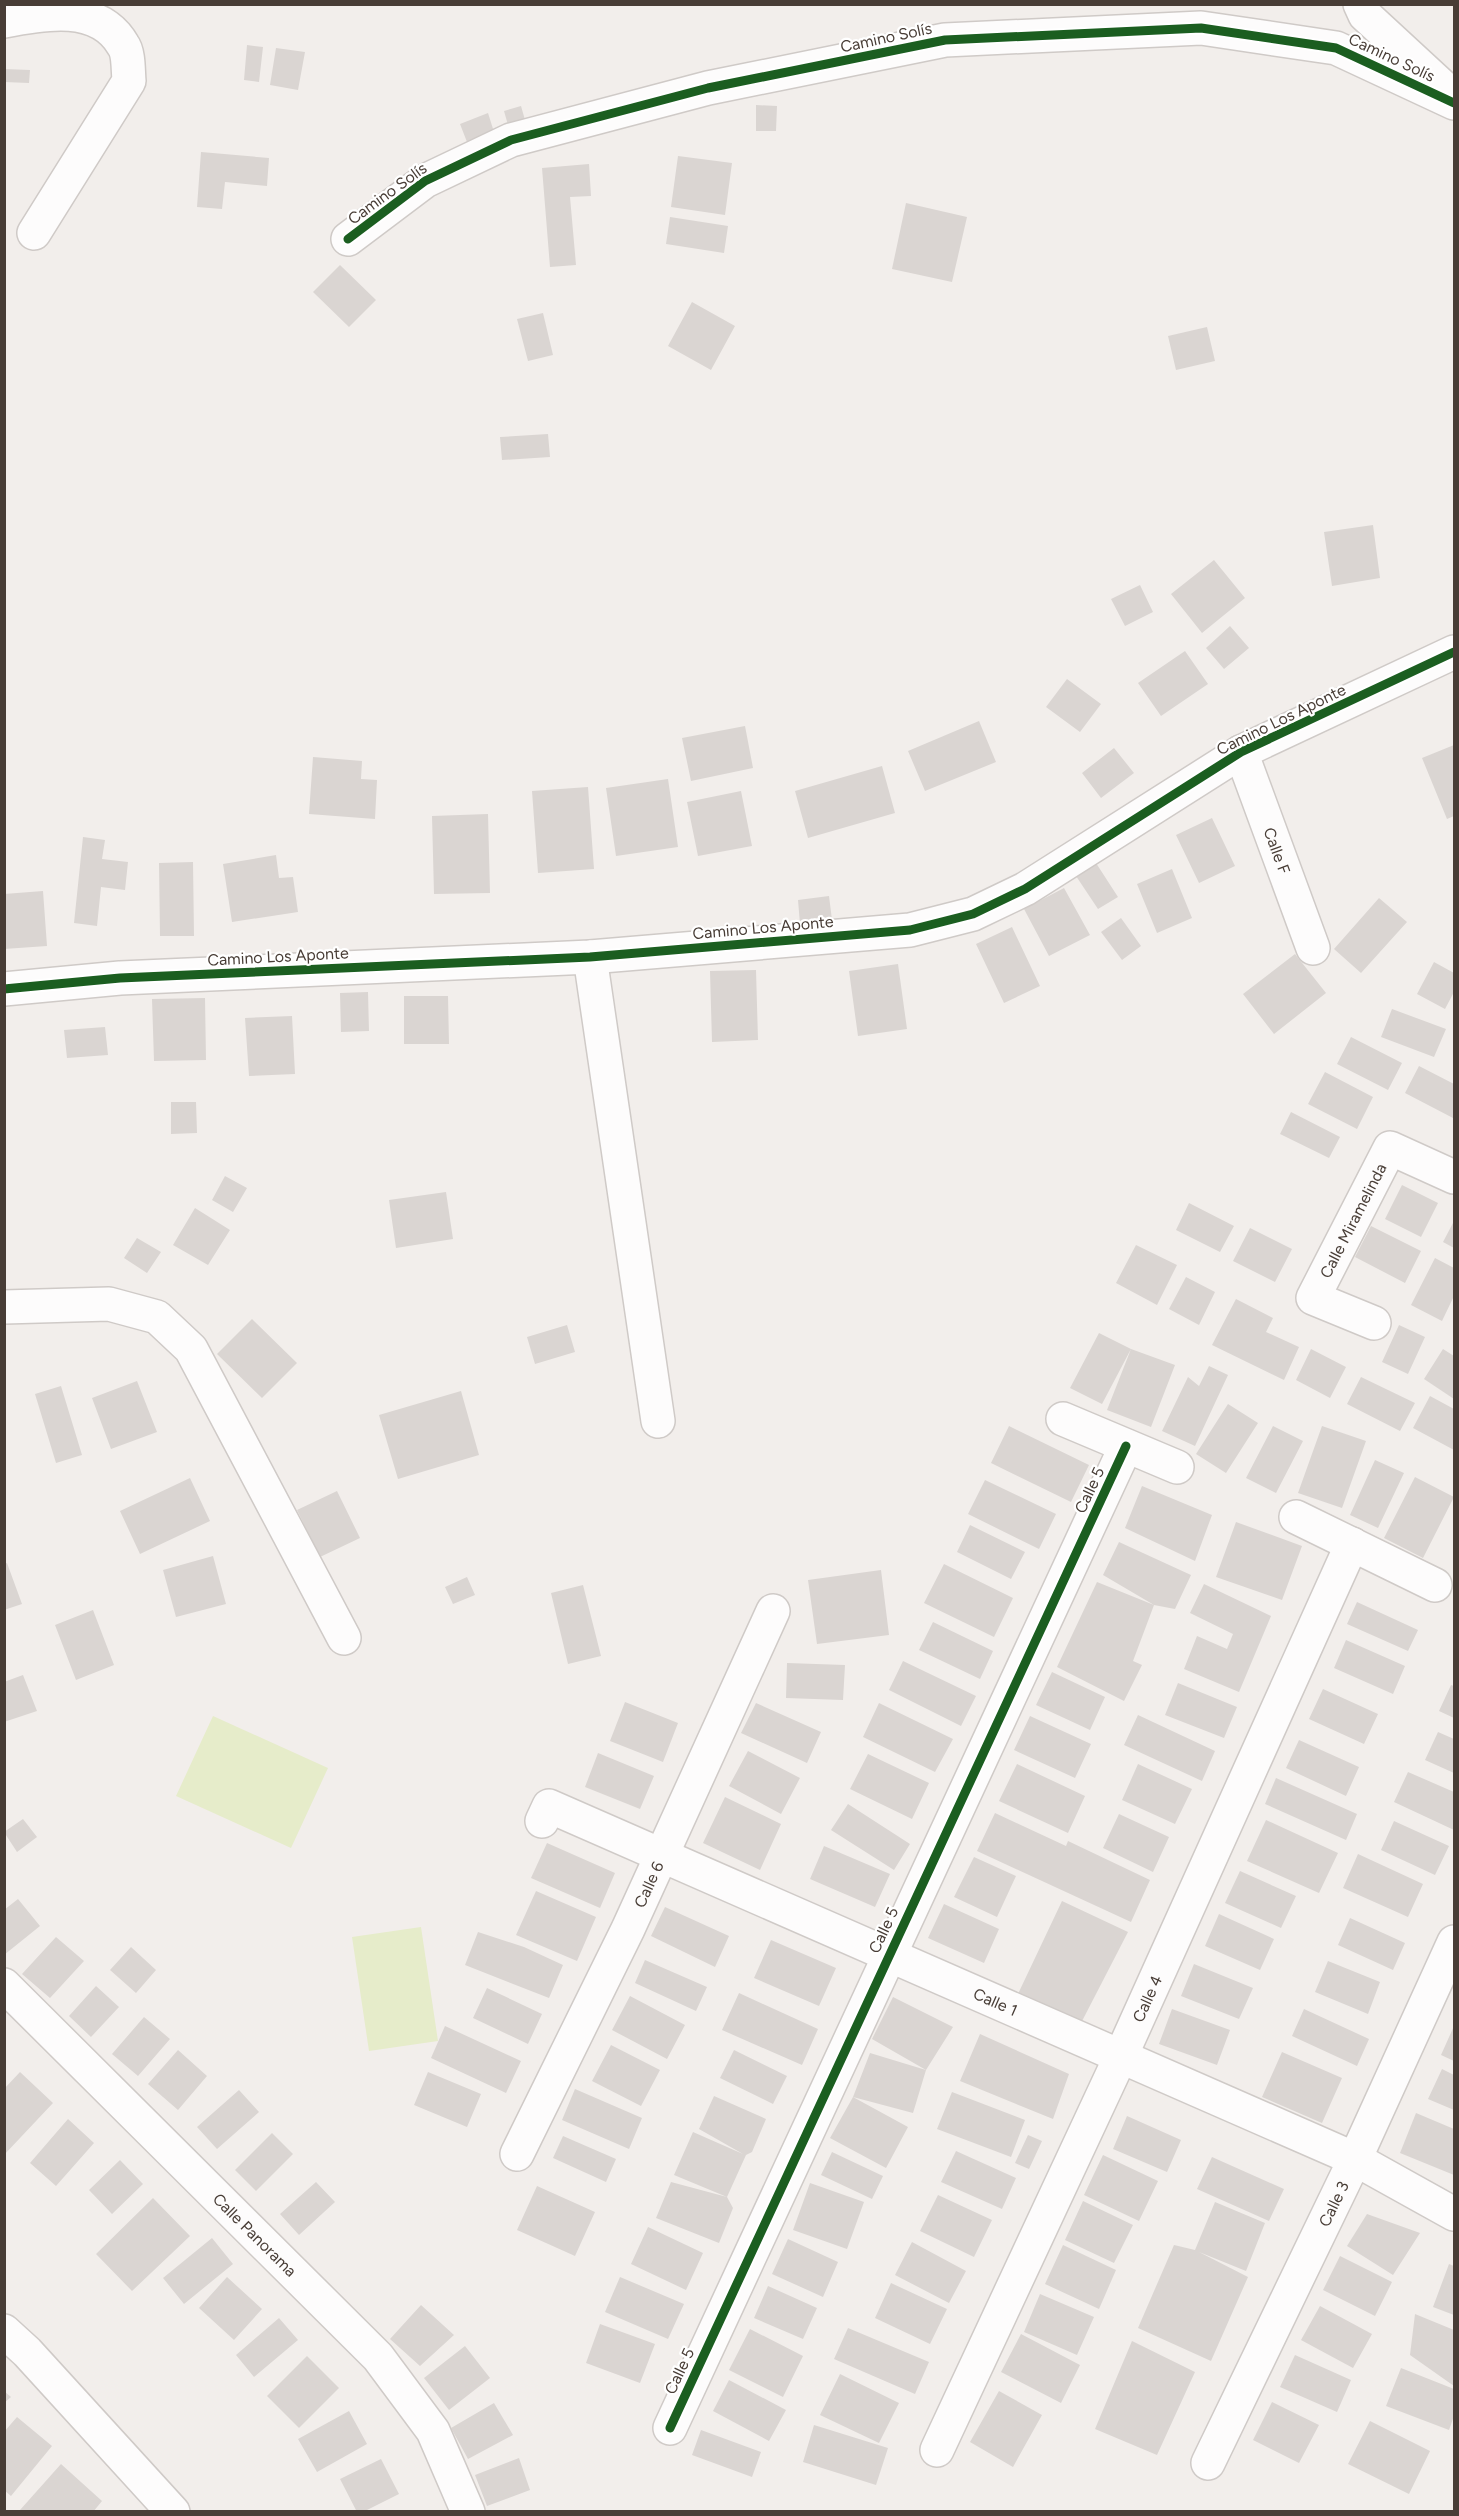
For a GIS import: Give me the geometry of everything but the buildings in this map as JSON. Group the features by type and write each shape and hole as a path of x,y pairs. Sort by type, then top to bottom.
{"street":[{"path":"1360,4 1365,15 1455,97"},
{"path":"4,21 49,12 99,19 124,45 129,81 34,233"},
{"name":"Camino Solís","path":"348,239 424,181 511,140 708,88 945,40 1201,28 1336,48 1455,103"},
{"name":"Camino Los Aponte","path":"4,989 120,978 590,957 910,930 973,914 1025,889 1241,752 1455,652"},
{"name":"Calle F","path":"1241,752 1313,948"},
{"path":"590,957 658,1421"},
{"name":"Calle Miramelinda","path":"1374,1323 1313,1298 1390,1148 1455,1177"},
{"path":"4,1307 109,1304 157,1317 191,1349 344,1638"},
{"path":"1063,1419 1177,1467"},
{"name":"Calle 5","path":"670,2428 1126,1446"},
{"path":"1296,1517 1435,1585"},
{"name":"Calle 4","path":"937,2450 1120,2058 1352,1544"},
{"name":"Calle 6","path":"518,2154 661,1855 773,1611"},
{"name":"Calle 1","path":"542,1821 549,1806 1355,2159 1455,2214"},
{"name":"Calle 3","path":"1208,2463 1355,2159 1455,1942"},
{"name":"Calle Panorama","path":"4,1985 378,2357 433,2431 468,2511"},
{"path":"4,2331 27,2352 173,2511"}],"green space":[{"path":"213,1716 328,1768 291,1848 176,1796"},
{"path":"421,1927 438,2041 369,2051 352,1937"}],"cycle path":[{"path":"348,239 425,181 511,140 708,88 945,40 1201,28 1336,48 1454,103"},
{"path":"4,989 120,978 590,957 910,930 973,914 1025,889 1241,752 1454,652"},
{"path":"670,2428 1126,1446"}]}
